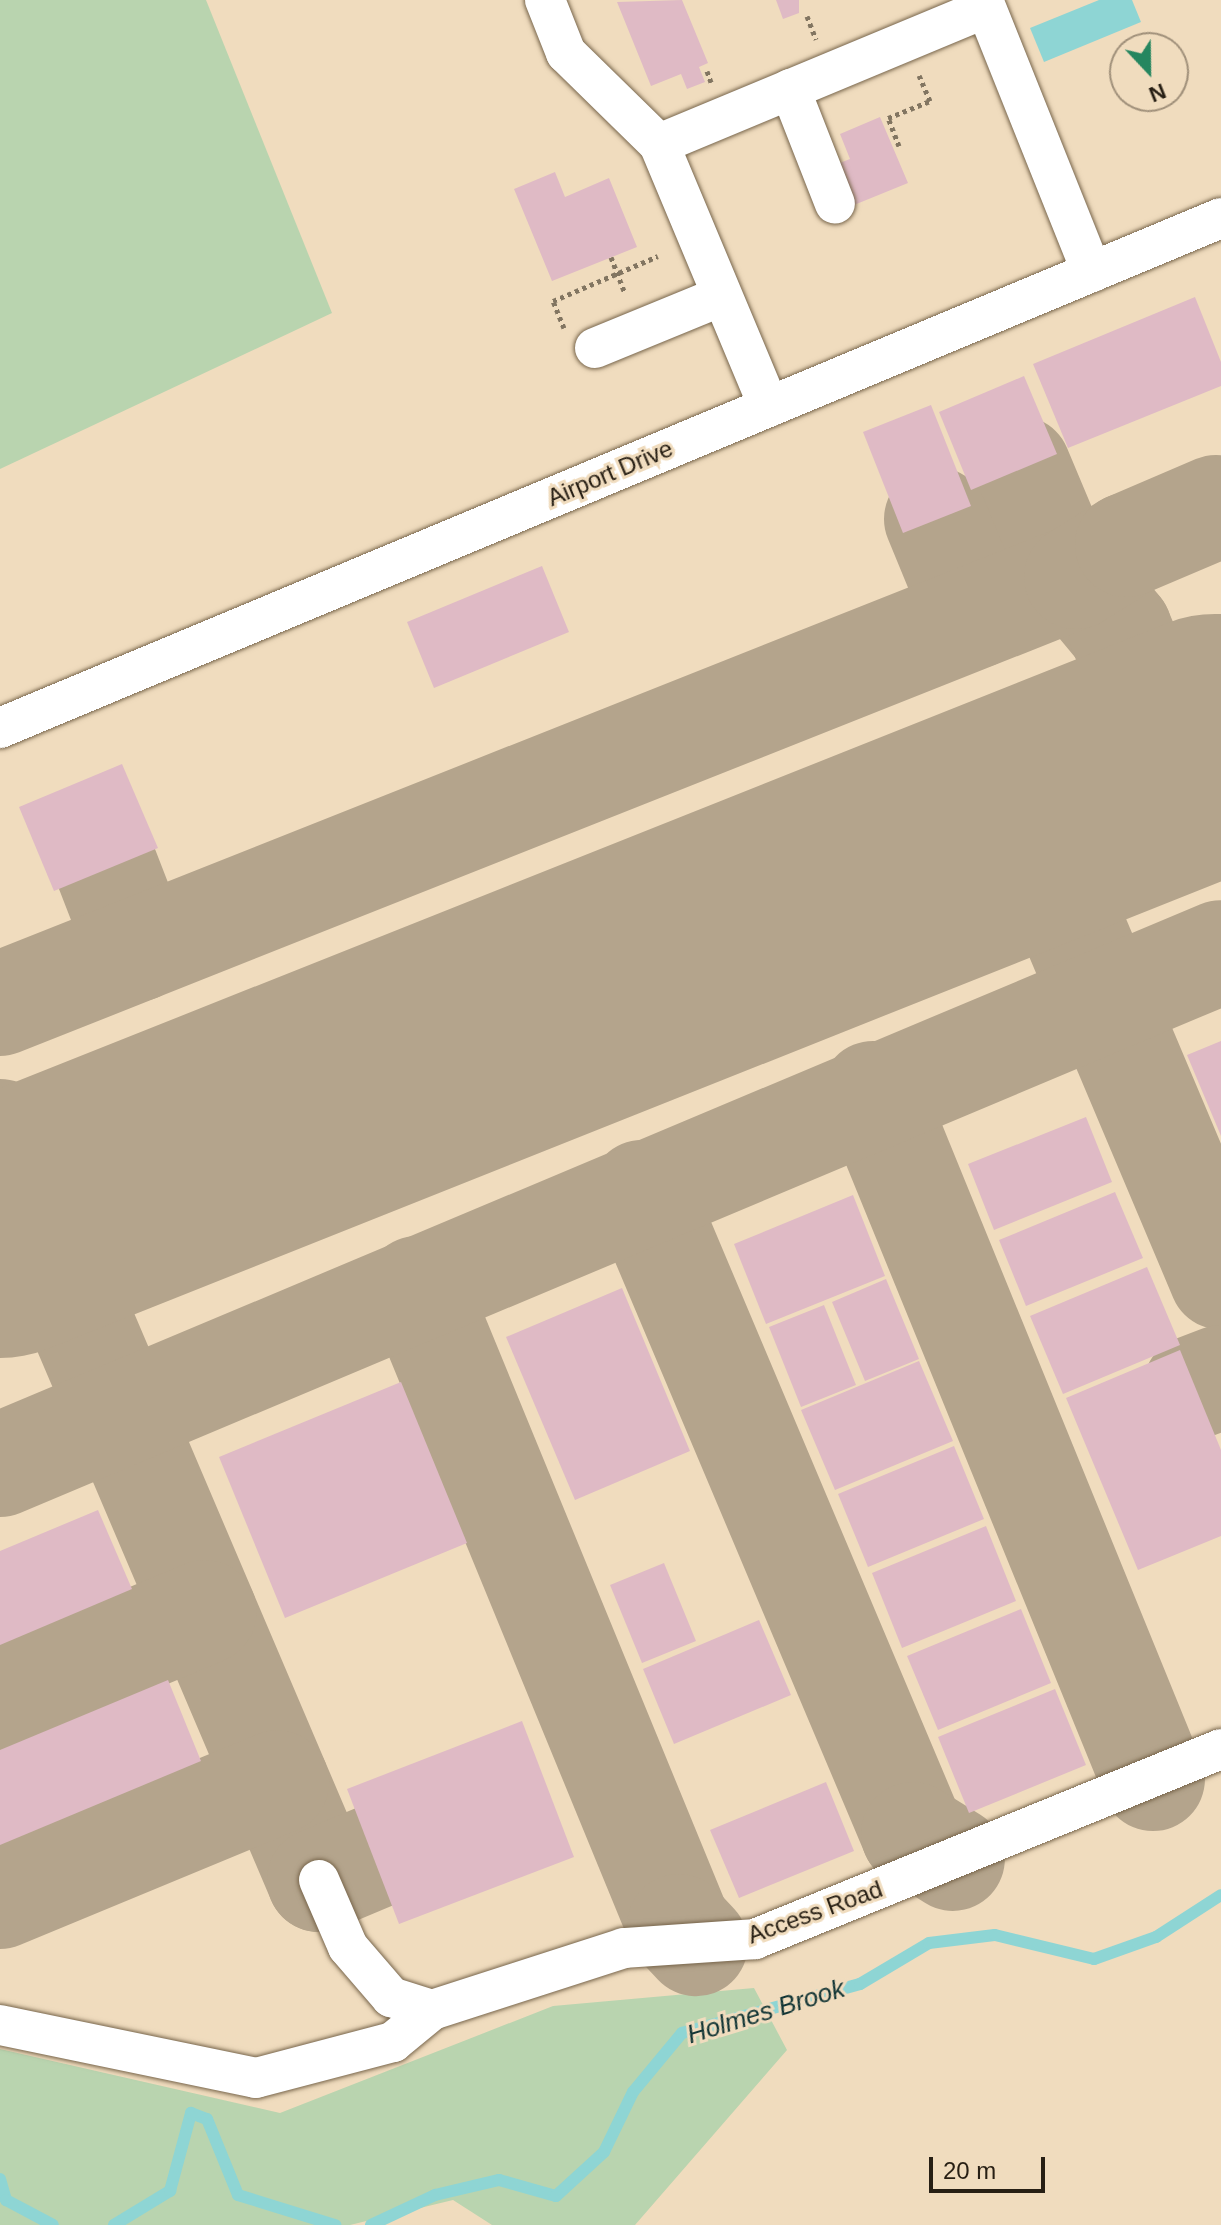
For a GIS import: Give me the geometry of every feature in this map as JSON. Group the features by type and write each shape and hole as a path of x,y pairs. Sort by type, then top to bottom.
{"lane":[{"path":"559,4 566,53 659,144 769,407"},
{"path":"659,144 906,41 984,4 1092,272"},
{"path":"790,89 835,204"},
{"name":"Airport Drive","path":"0,728 1221,218"},
{"path":"580,338 722,296"},
{"name":"Access Road","path":"432,2010 624,1948 755,1939 1221,1749"},
{"path":"319,1880 348,1947 391,1997 432,2010"},
{"path":"0,2025 256,2078 393,2042 432,2010"}],"path":[{"path":"899,146 888,118 930,101 906,41"},
{"path":"580,338 553,301 658,256"},
{"path":"611,257 630,305"}],"green space":[{"path":"0,0 206,0 332,313 0,469"},
{"path":"754,1988 787,2050 635,2225 492,2225 453,2200 350,2225 0,2225 0,2049 280,2113 553,2006"}],"water":[{"path":"1099,0 1132,0 1141,22 1109,32 1109,35 1044,62 1030,28"}],"building":[{"path":"682,0 708,63 699,67 705,82 687,89 681,74 651,86 617,2"},
{"path":"776,0 799,0 799,13 783,19"},
{"path":"880,117 908,183 854,205 837,164 850,159 840,134"},
{"path":"555,172 565,197 609,178 637,247 552,281 514,189"},
{"path":"1195,297 1221,362 1221,386 1068,448 1033,364"},
{"path":"1024,376 1057,454 971,490 939,412"},
{"path":"931,405 971,506 903,533 863,432"},
{"path":"542,566 569,632 434,688 407,622"},
{"path":"122,764 158,848 54,891 19,807"},
{"path":"1221,1041 1221,1136 1187,1055"},
{"path":"1086,1117 1112,1182 994,1230 968,1164"},
{"path":"1115,1192 1143,1258 1026,1306 999,1240"},
{"path":"853,1195 885,1276 766,1324 734,1244"},
{"path":"1147,1267 1180,1345 1063,1394 1030,1316"},
{"path":"886,1279 919,1359 865,1381 832,1302"},
{"path":"622,1288 690,1451 575,1500 506,1337"},
{"path":"824,1305 856,1385 801,1407 769,1327"},
{"path":"1180,1350 1221,1450 1221,1536 1138,1570 1066,1398"},
{"path":"919,1361 953,1441 835,1490 801,1410"},
{"path":"401,1382 467,1543 285,1618 219,1457"},
{"path":"954,1446 984,1519 868,1567 838,1494"},
{"path":"98,1510 132,1589 0,1645 0,1551"},
{"path":"986,1526 1016,1601 902,1648 872,1573"},
{"path":"664,1563 696,1641 642,1663 610,1585"},
{"path":"1021,1609 1051,1683 938,1730 907,1656"},
{"path":"759,1620 791,1695 674,1744 643,1669"},
{"path":"168,1680 201,1761 0,1845 0,1750"},
{"path":"1055,1689 1086,1765 969,1813 938,1737"},
{"path":"522,1721 574,1857 399,1924 347,1789"},
{"path":"826,1782 854,1851 739,1898 710,1830"}],"waterway":[{"name":"Holmes Brook","path":"371,2225 435,2195 499,2180 556,2196 604,2152 633,2092 682,2033 860,1984 929,1943 995,1935 1094,1959 1156,1937 1221,1895"},
{"path":"114,2225 170,2191 191,2113 207,2119 238,2195 335,2225"},
{"path":"0,2179 6,2200 53,2225"}],"taxiway":[{"path":"1019,468 1066,580"},
{"path":"0,1004 1076,577 1127,545 1216,507"},
{"path":"936,519 976,616"},
{"path":"1076,577 1120,630 1174,760"},
{"path":"1027,818 1221,1278"},
{"path":"107,869 138,949"},
{"path":"0,1465 1221,952"},
{"path":"873,1093 1153,1779"},
{"path":"0,1131 319,1880 374,1857"},
{"path":"642,1192 913,1834 953,1859"},
{"path":"417,1288 679,1926 696,1944"},
{"path":"1195,1387 1221,1377"},
{"path":"0,1698 205,1612"},
{"path":"0,1897 277,1782"}],"runway":[{"path":"0,1228 1215,744"}]}
